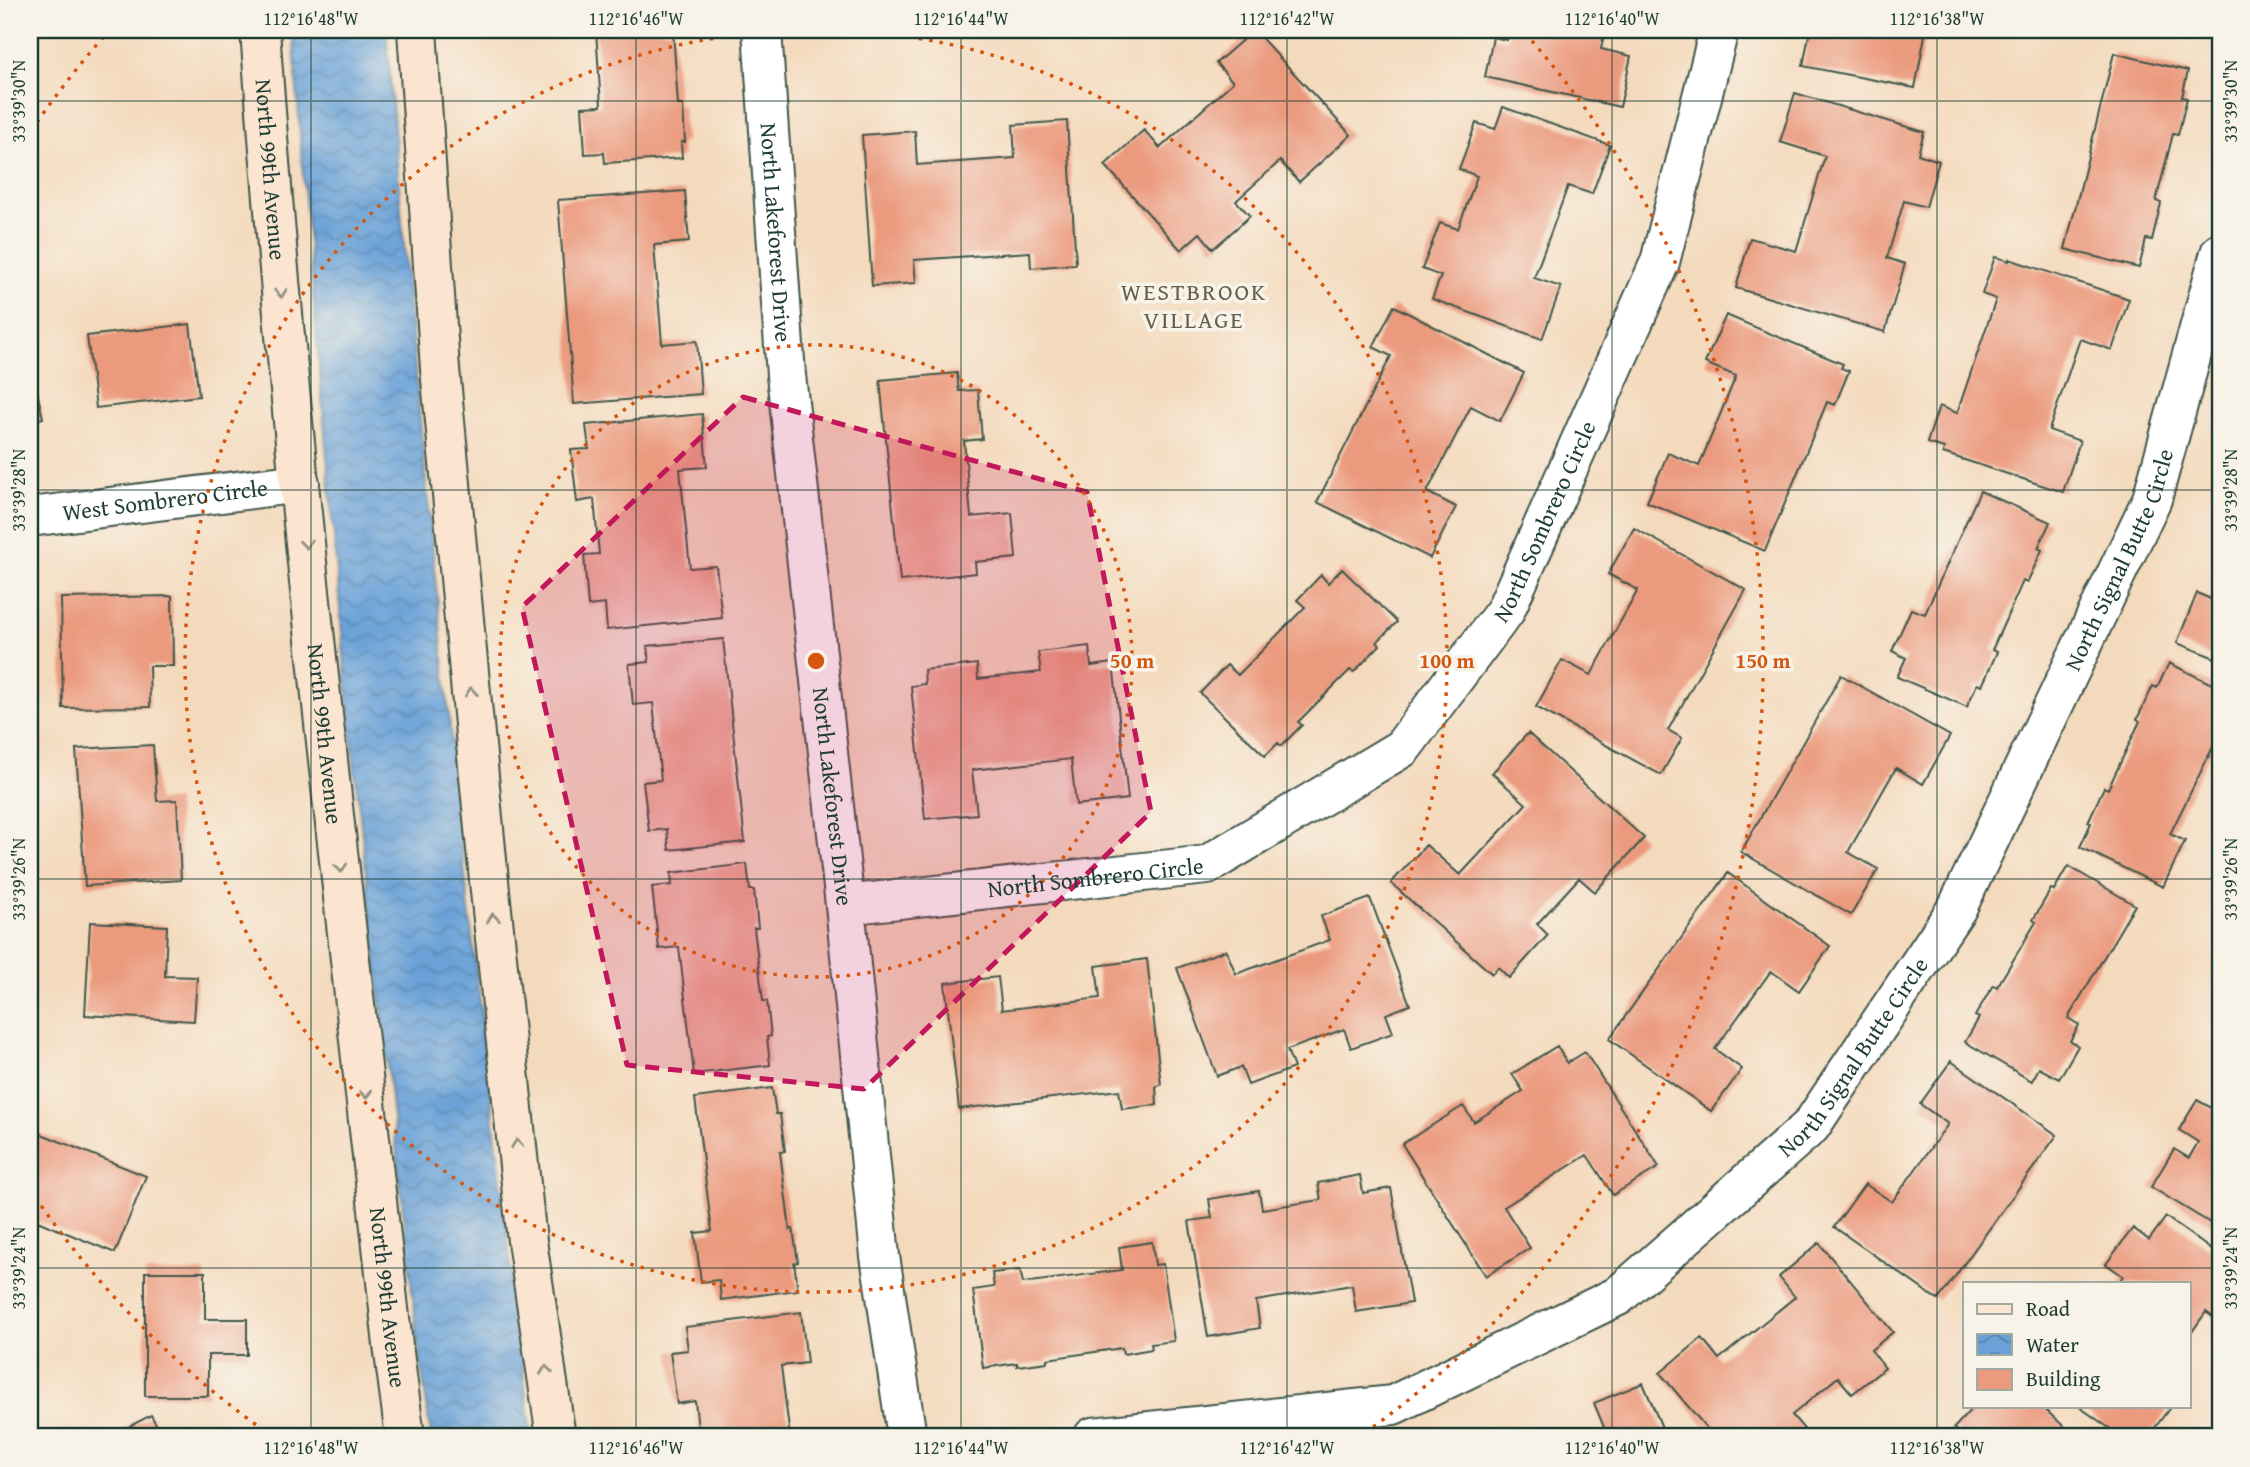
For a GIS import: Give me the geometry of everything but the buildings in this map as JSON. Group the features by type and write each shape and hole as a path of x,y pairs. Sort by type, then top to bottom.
{"main road":[{"name":"North 99th Avenue","path":"260,30 273,203 300,483 391,1331 405,1437"},
{"path":"417,30 439,369 490,891 527,1241 556,1437"}],"street":[{"name":"North Lakeforest Drive","path":"762,30 786,375 845,905 880,1256 907,1437"},
{"name":"North Sombrero Circle","path":"845,905 1207,865 1402,748 1505,611 1660,262 1719,30"},
{"name":"North Signal Butte Circle","path":"1093,1437 1393,1405 1618,1296 1811,1126 1957,908 2152,499 2220,253"},
{"name":"West Sombrero Circle","path":"30,517 300,483"}],"highlighted area":[{"path":"743,397 1087,492 1151,812 864,1089 627,1065 522,607"}],"water":[{"path":"293,30 386,30 410,317 462,850 531,1437 431,1437 417,1336 350,726"}],"district":[{"name":"WESTBROOK VILLAGE","path":"1194,306"}]}
